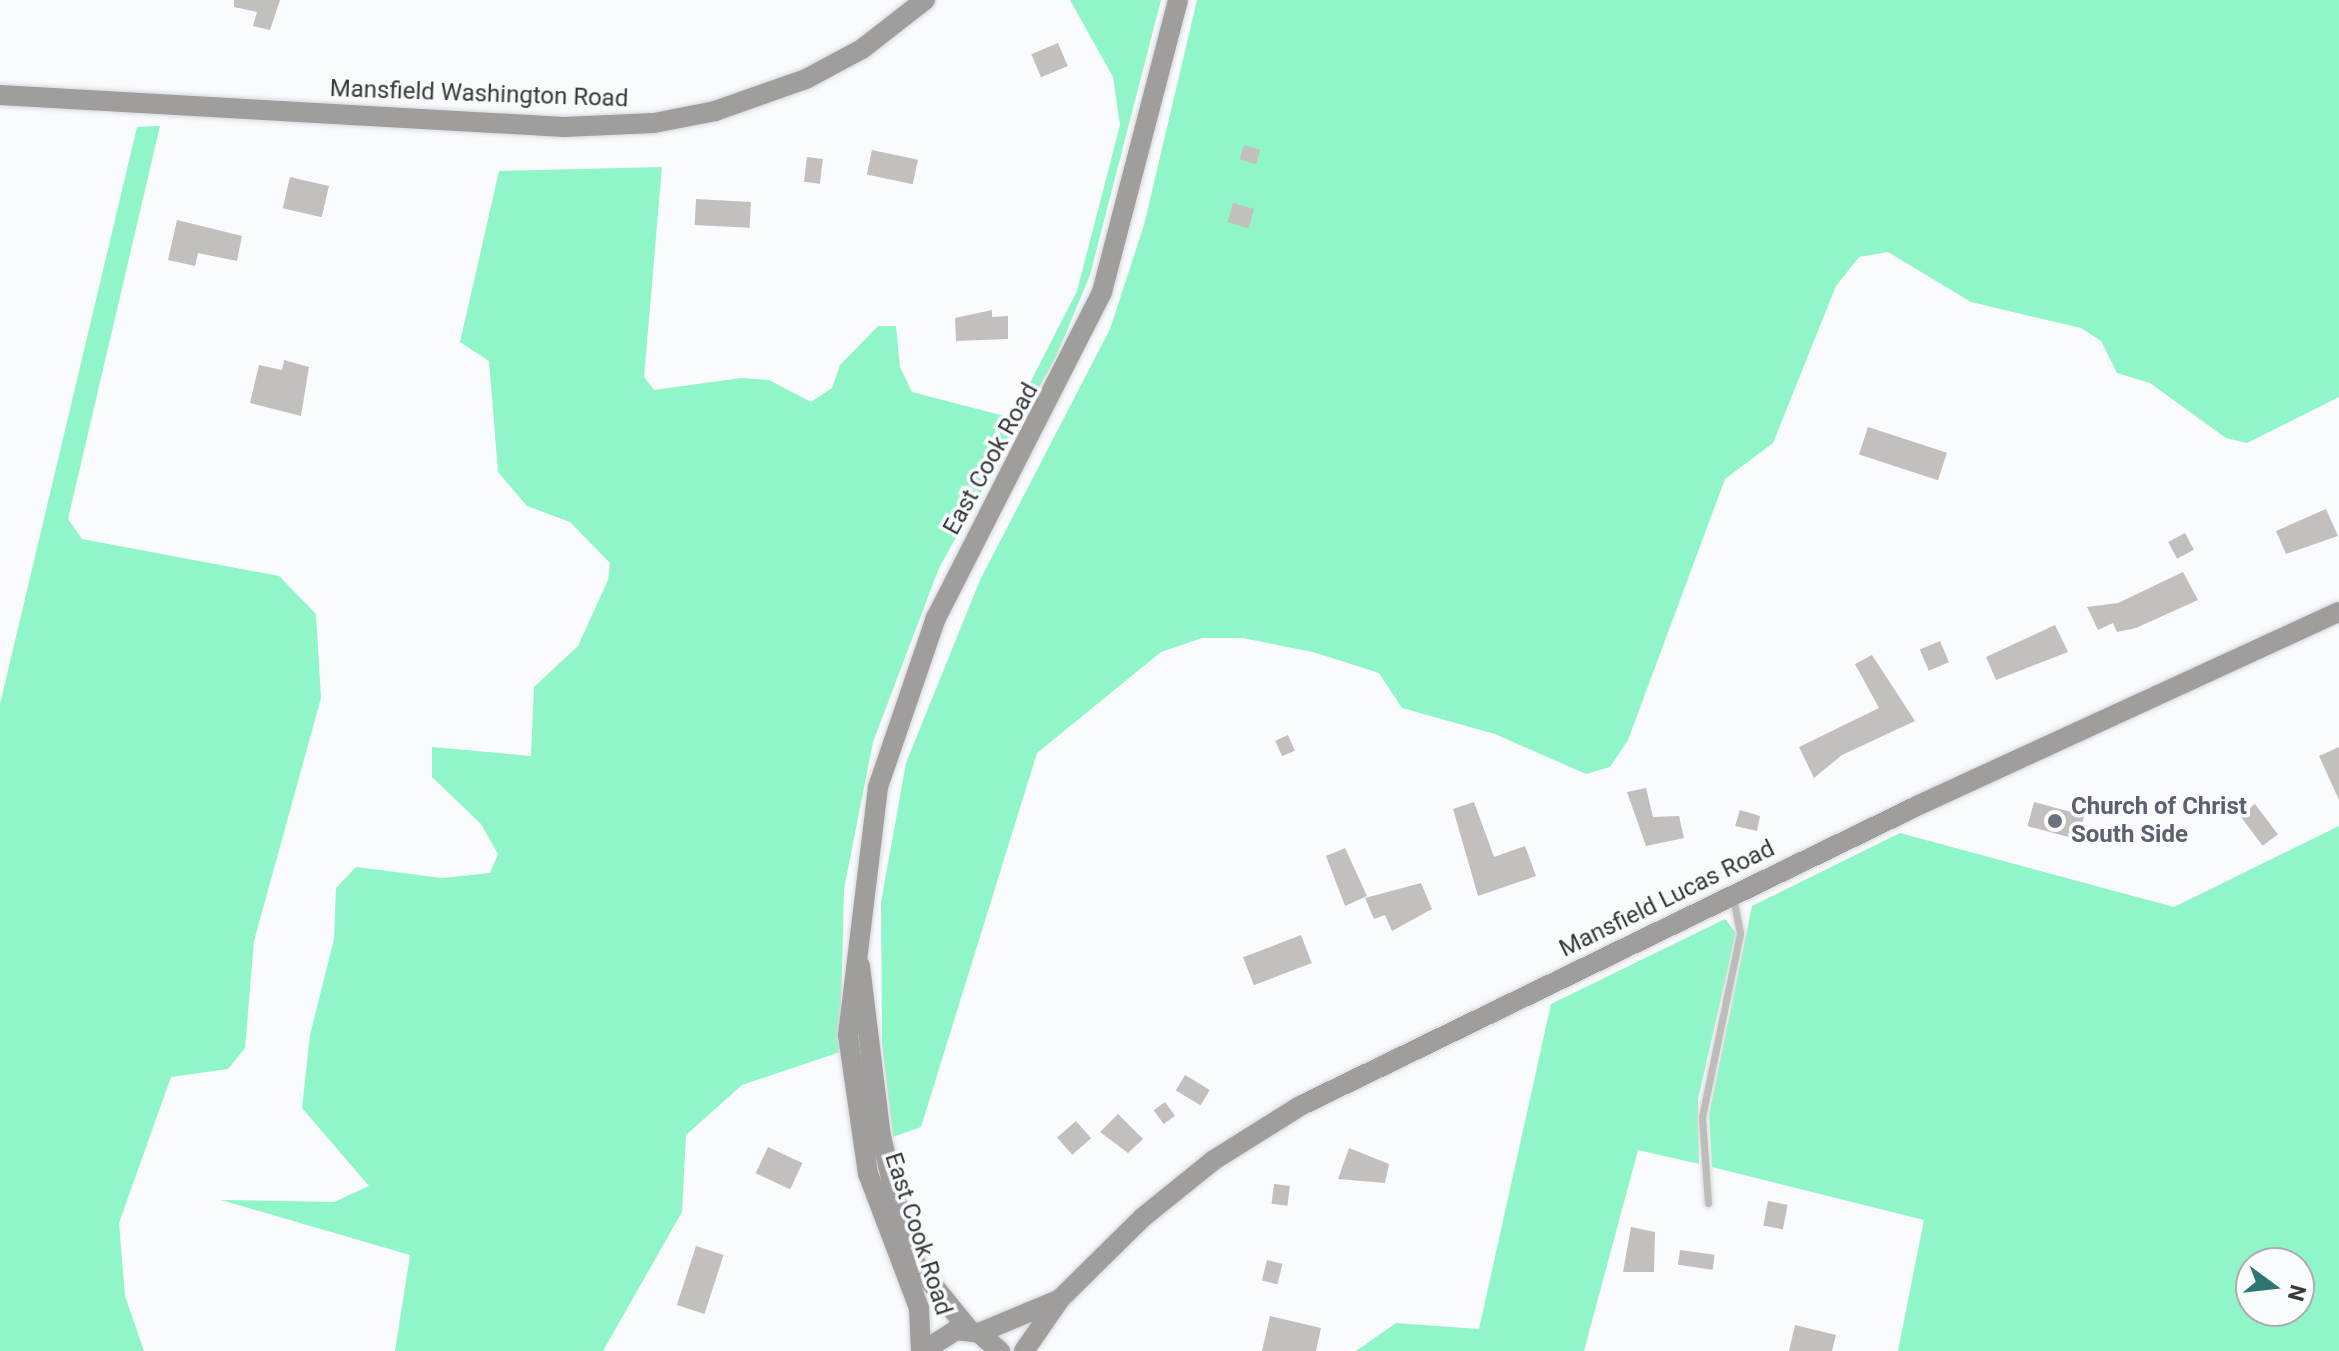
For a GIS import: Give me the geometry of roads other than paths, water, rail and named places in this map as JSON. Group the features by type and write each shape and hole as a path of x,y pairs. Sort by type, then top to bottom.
{"street":[{"name":"Mansfield Washington Road","path":"0,95 564,127 654,123 796,84 862,49 925,0"},
{"name":"East Cook Road","path":"922,1351 919,1308 884,1230 859,1127 848,1035 878,787 908,685 1096,307 1178,0"},
{"name":"Mansfield Lucas Road","path":"1024,1351 1060,1299 1178,1187 1270,1123 1732,896 2339,612"},
{"name":"East Cook Road","path":"858,942 873,1086 903,1228 915,1263 975,1332 1000,1351"},
{"name":"Mansfield Lucas Road","path":"922,1351 942,1334 975,1332 1060,1299"}],"lane":[{"path":"1708,1203 1702,1117 1740,933 1732,896"}],"place":[{"name":"Church of Christ South Side","path":"2055,821"}]}
